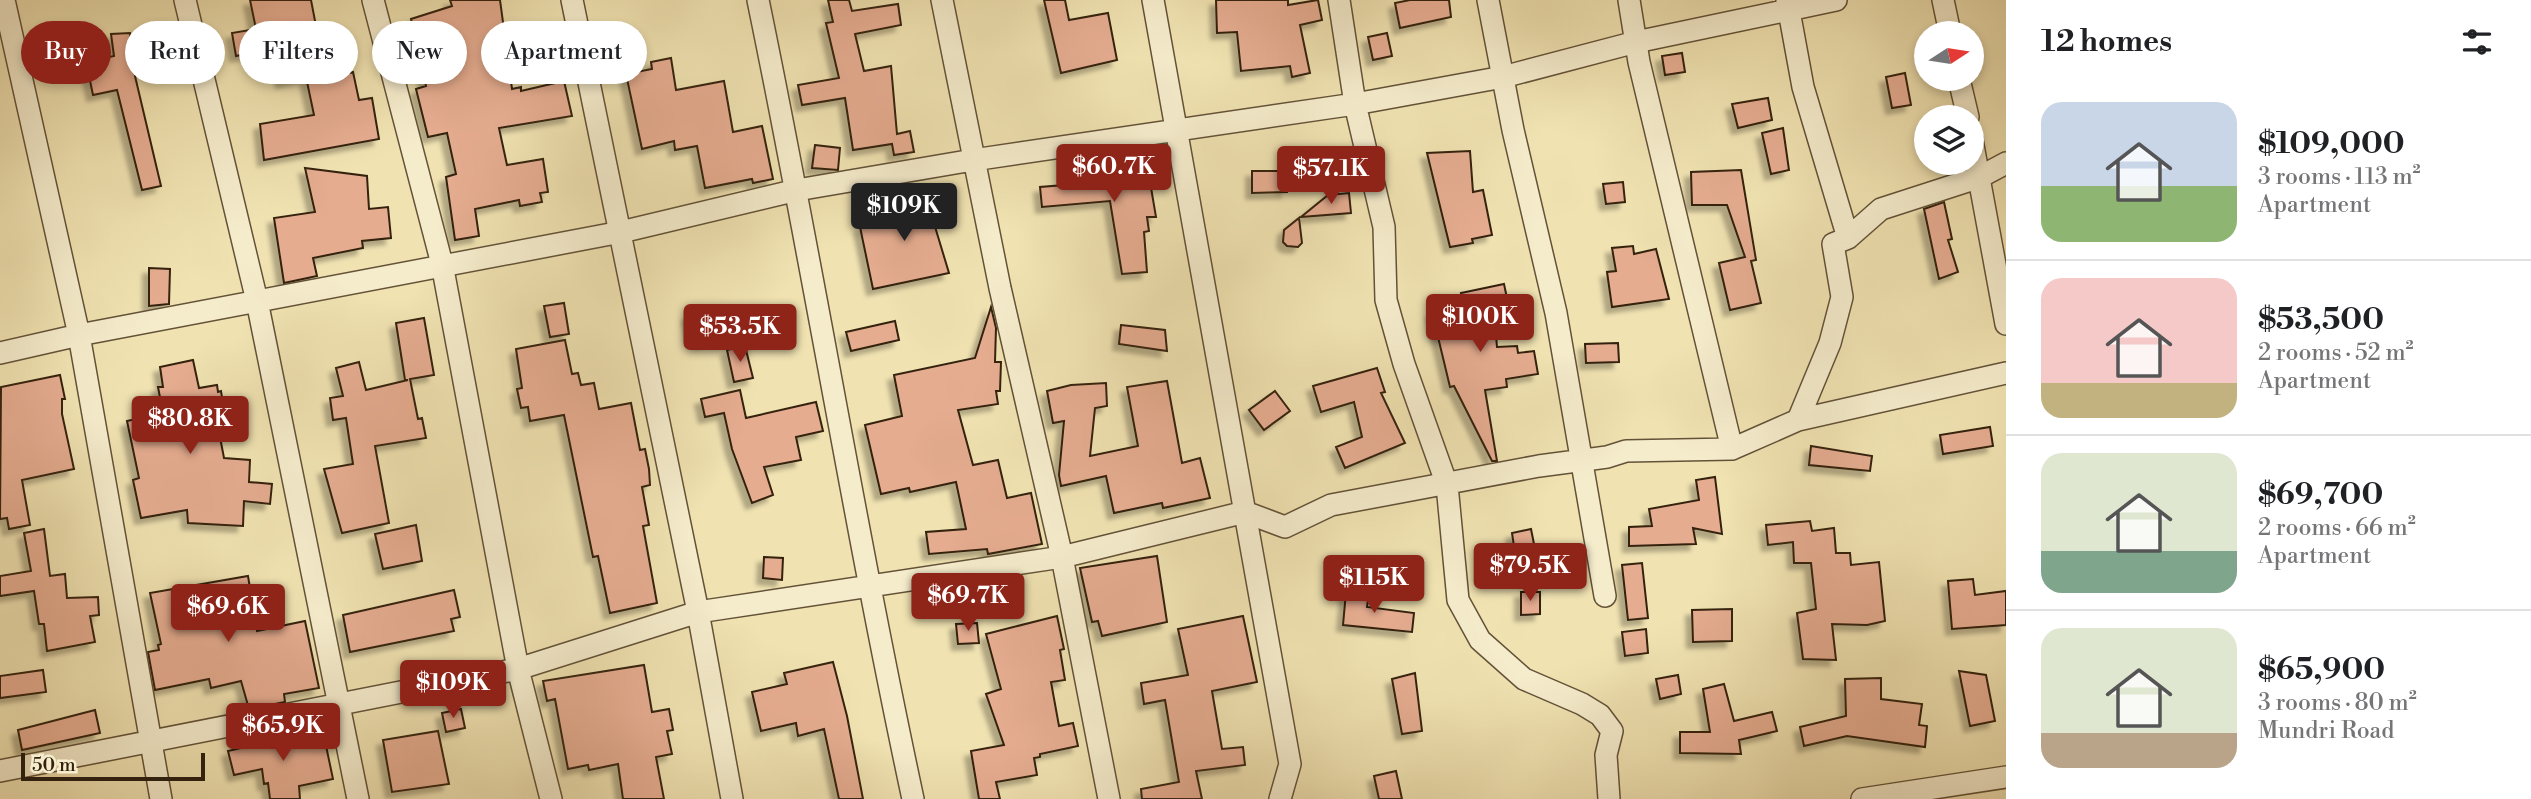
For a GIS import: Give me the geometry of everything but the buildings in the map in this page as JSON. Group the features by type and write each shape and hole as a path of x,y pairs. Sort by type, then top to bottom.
{"street":[{"path":"4,0 79,335 161,799"},
{"path":"185,0 257,300 358,799"},
{"path":"373,0 442,264 518,669 551,799"},
{"path":"572,0 698,612 732,799"},
{"path":"758,0 797,190 867,586 913,799"},
{"path":"942,0 973,160 1062,557 1109,799"},
{"path":"1153,0 1290,764 1280,799"},
{"path":"1339,0 1355,104 1384,227 1386,300 1404,363 1447,485 1458,600 1480,640 1524,680 1582,704 1600,715 1612,731 1606,755 1609,799"},
{"path":"1488,0 1556,313 1579,461 1605,596"},
{"path":"1629,0 1636,42 1732,449"},
{"path":"0,353 257,300 621,232 797,190 973,160 1355,104 1503,77 1788,4 1836,0"},
{"path":"1943,0 1947,21"},
{"path":"1788,4 1803,87 1848,238"},
{"path":"1798,420 1830,343 1842,297 1833,244 1848,238 1881,209 1980,177 2006,163"},
{"path":"1980,177 2006,324"},
{"path":"0,771 149,739 518,669 698,612 1062,557 1245,512 1285,527 1331,505 1626,451 1732,449 1798,420 2006,373"},
{"path":"1862,799 2006,777"}]}
